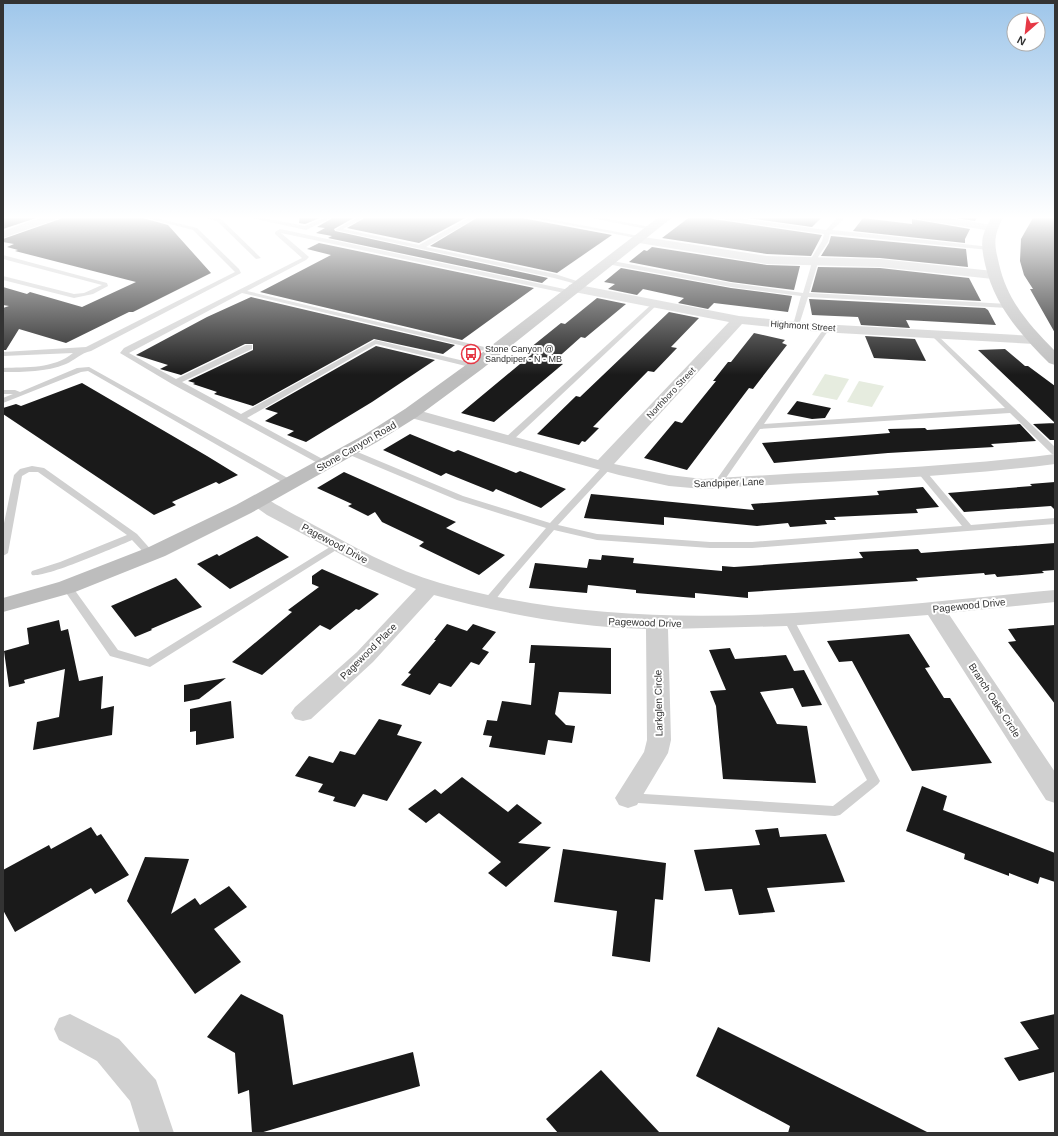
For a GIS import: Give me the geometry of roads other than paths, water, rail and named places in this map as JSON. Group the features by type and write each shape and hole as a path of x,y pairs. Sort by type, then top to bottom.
{"street":[{"name":"Stone Canyon Road","path":"3,605 66,587 150,554 204,530 325,464 410,413 474,366 598,269"},
{"path":"937,269 994,275"},
{"path":"993,269 1000,295 1015,318 1055,360"},
{"name":"Highmont Street","path":"574,288 740,320 827,328 1035,340"},
{"name":"Northboro Street","path":"605,466 740,320"},
{"name":"Sandpiper Lane","path":"410,413 645,477 679,483 703,484 921,471 1022,464 1055,458"},
{"name":"Pagewood Drive","path":"259,501 274,511 381,568 429,587 518,609 594,619 657,623 754,622 934,608 1055,596"},
{"name":"Pagewood Place","path":"303,713 365,658 429,587"},
{"name":"Branch Oaks Circle","path":"934,608 1055,793"},
{"name":"Larkglen Circle","path":"628,798 656,753 659,740 657,623"},
{"path":"70,1029 108,1050 144,1092 157,1133"}],"lane":[{"path":"3,278 74,296 82,296 105,286 105,284 48,269"},
{"path":"3,354 88,349 238,273 236,269"},
{"path":"284,269 127,350 124,353 325,464"},
{"path":"474,269 574,288"},
{"path":"523,269 555,276 574,288"},
{"path":"645,269 731,285 806,295 1008,306"},
{"path":"796,325 806,295 812,269"},
{"path":"240,292 493,351"},
{"path":"508,440 654,304"},
{"path":"718,483 827,328"},
{"path":"934,335 1055,452"},
{"path":"241,418 375,342 474,366"},
{"path":"175,382 249,347"},
{"path":"3,370 43,368 60,364 73,358 81,350"},
{"path":"3,401 80,370 90,369 290,483"},
{"path":"3,392 15,392 20,395"},
{"path":"756,427 1013,410"},
{"path":"348,451 460,498 553,527 597,537 710,545 752,545 1055,521"},
{"path":"488,602 506,579 605,466"},
{"path":"3,553 18,475 27,469 41,470 134,536 150,554"},
{"path":"921,471 969,528"},
{"path":"36,573 64,564 134,536"},
{"path":"66,587 114,653 150,663 338,545"},
{"path":"628,798 835,811 874,781 789,620"}],"place":[{"name":"Stone Canyon @ Sandpiper - N - MB","path":"471,354"}]}
